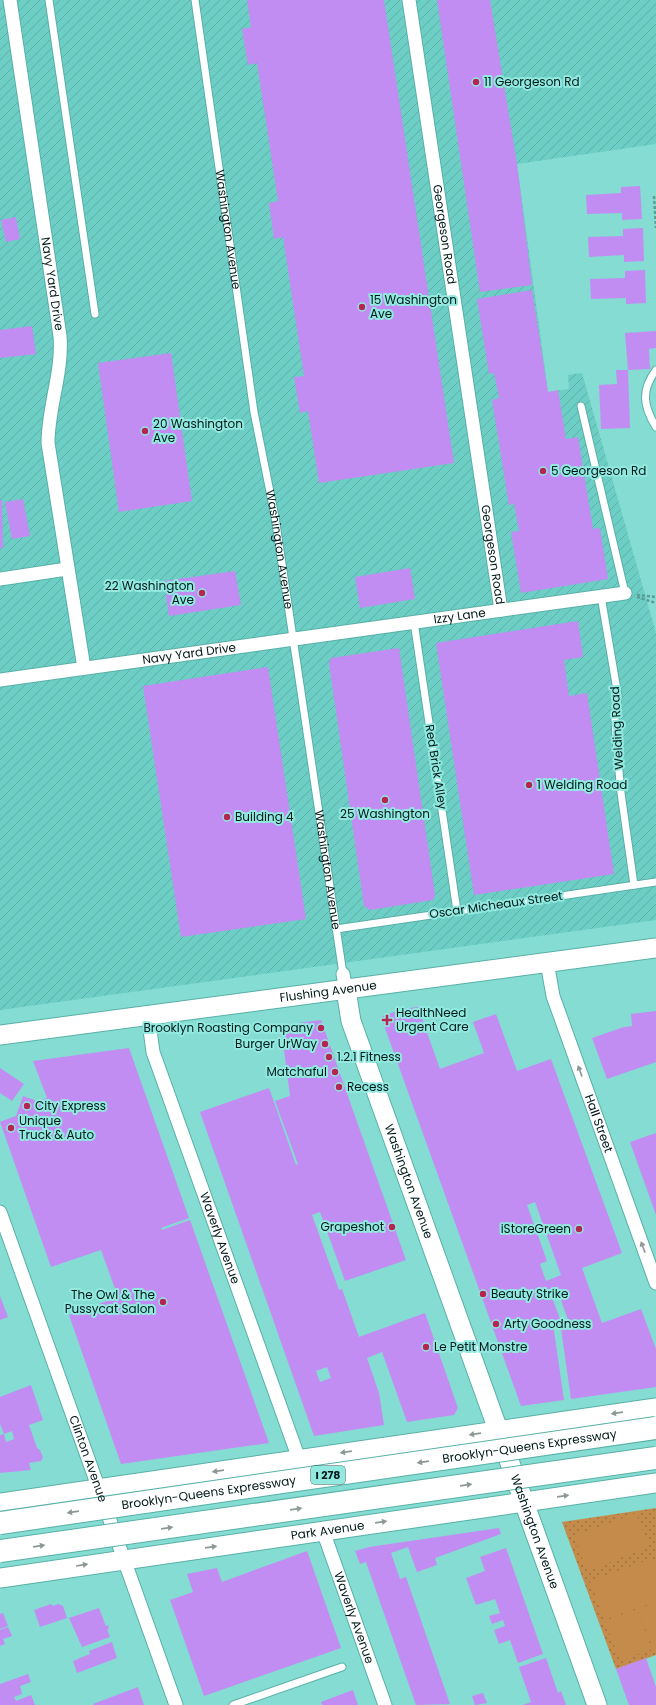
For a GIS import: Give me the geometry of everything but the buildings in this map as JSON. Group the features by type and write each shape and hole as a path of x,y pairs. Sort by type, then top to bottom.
{"highway":[{"name":"Brooklyn-Queens Expressway","path":"0,1523 656,1428"},
{"path":"0,1551 656,1458"}],"main road":[{"name":"Flushing Avenue","path":"0,1035 148,1015 345,982 547,962 656,948"},
{"name":"Washington Avenue","path":"345,982 351,1021 597,1705"},
{"path":"0,1503 656,1408"},
{"name":"Park Avenue","path":"0,1578 656,1483"}],"street":[{"name":"Navy Yard Drive","path":"10,0 60,336 61,347 58,379 50,416 48,443 84,668"},
{"name":"Georgeson Road","path":"409,0 501,610"},
{"path":"0,579 67,569"},
{"name":"Izzy Lane","path":"294,639 625,593"},
{"name":"Navy Yard Drive","path":"0,680 294,639"},
{"name":"Hall Street","path":"547,962 553,996 656,1283"},
{"name":"Waverly Avenue","path":"148,1015 153,1052 299,1459"},
{"name":"Clinton Avenue","path":"0,1212 176,1705"},
{"name":"Waverly Avenue","path":"323,1531 385,1705"}],"lane":[{"path":"49,0 96,314"},
{"name":"Washington Avenue","path":"195,0 254,412 275,517 345,982"},
{"path":"656,370 649,379 644,395 656,427"},
{"path":"581,406 625,593"},
{"name":"Welding Road","path":"602,596 618,696 615,718 616,739 621,793 634,885"},
{"name":"Red Brick Alley","path":"414,622 457,911"},
{"name":"Oscar Micheaux Street","path":"336,929 656,882"},
{"path":"233,1705 342,1667"}],"path":[{"path":"654,196 656,228"},
{"path":"625,593 656,603"}],"shaded area":[{"path":"0,0 656,0 656,144 517,164 548,392 569,389 568,375 582,373 656,633 656,920 0,1010"},
{"path":"656,1508 656,1655 616,1669 562,1522"},
{"path":"636,1513 649,1547 587,1571 574,1536"},
{"path":"653,1558 656,1567 656,1601 604,1620 590,1581"},
{"path":"656,1602 656,1648 653,1649 638,1609"},
{"path":"637,1609 652,1649 620,1661 605,1621"}],"place":[{"name":"11 Georgeson Rd","path":"476,82"},
{"name":"15 Washington Ave","path":"362,307"},
{"name":"20 Washington Ave","path":"145,431"},
{"name":"5 Georgeson Rd","path":"543,471"},
{"name":"22 Washington Ave","path":"202,593"},
{"name":"1 Welding Road","path":"529,785"},
{"name":"25 Washington","path":"385,800"},
{"name":"Building 4","path":"227,817"},
{"name":"HealthNeed Urgent Care","path":"387,1020"},
{"name":"Brooklyn Roasting Company","path":"321,1028"},
{"name":"Burger UrWay","path":"325,1044"},
{"name":"1.2.1 Fitness","path":"329,1057"},
{"name":"Matchaful","path":"335,1072"},
{"name":"Recess","path":"339,1087"},
{"name":"City Express","path":"27,1106"},
{"name":"Unique Truck & Auto","path":"11,1128"},
{"name":"Grapeshot","path":"392,1227"},
{"name":"iStoreGreen","path":"579,1229"},
{"name":"Beauty Strike","path":"483,1294"},
{"name":"The Owl & The Pussycat Salon","path":"163,1302"},
{"name":"Arty Goodness","path":"496,1324"},
{"name":"Le Petit Monstre","path":"426,1347"}]}
